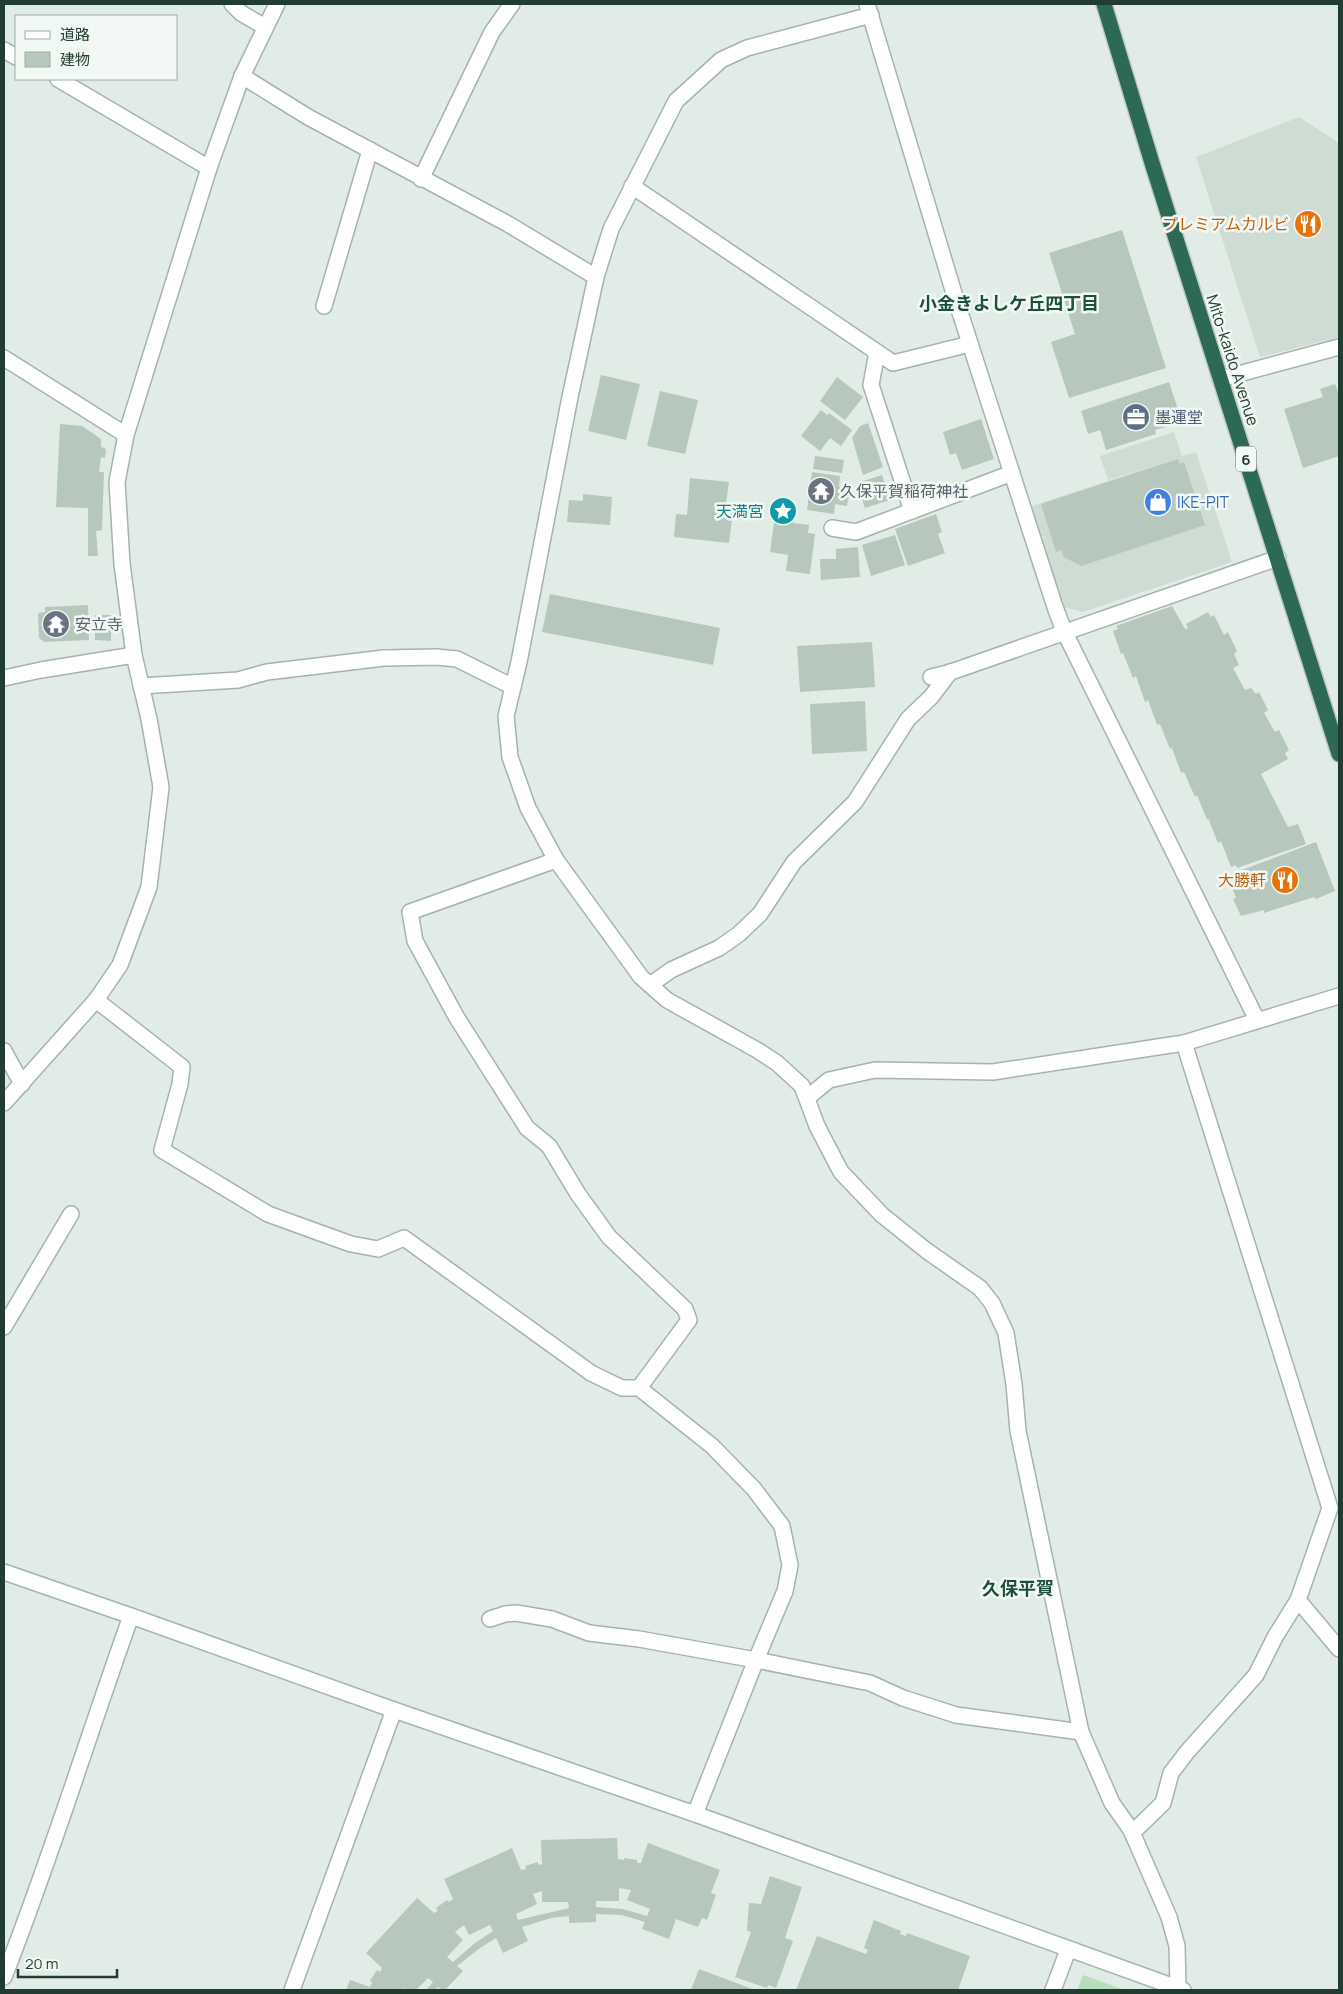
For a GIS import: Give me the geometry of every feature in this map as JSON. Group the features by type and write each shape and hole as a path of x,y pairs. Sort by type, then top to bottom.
{"highway":[{"name":"Mito-kaido Avenue","path":"1104,4 1339,754"}],"street":[{"path":"232,4 241,13 264,27"},
{"path":"4,1103 96,1000 120,965 149,887 161,787 142,686 134,655 122,564 117,482 126,435 209,168 242,76 264,27 277,4"},
{"path":"421,179 492,32 512,4"},
{"path":"4,1572 695,1814 1068,1950 1181,1989 1177,1946 1169,1917 1132,1833 1112,1803 1081,1732 1018,1431 1014,1384 1006,1333 992,1303 980,1288 927,1251 882,1215 841,1172 817,1126 802,1086 777,1064 757,1050 668,1000 641,977 556,860 528,808 510,758 506,716 570,397 596,277 611,229 676,101 721,60 747,48 871,7 970,344 1064,631 1257,1020"},
{"path":"4,50 15,56"},
{"path":"242,76 308,117 508,224 596,277"},
{"path":"60,80 209,168"},
{"path":"324,306 370,150"},
{"path":"632,186 893,363 970,344"},
{"path":"1220,379 1339,347"},
{"path":"877,352 871,385 912,511"},
{"path":"4,358 126,435"},
{"path":"832,528 856,532 1012,473"},
{"path":"931,677 1278,558"},
{"path":"4,678 134,655"},
{"path":"142,686 238,680 267,672 384,658 436,657 457,659 513,687"},
{"path":"650,985 671,970 719,948 740,934 760,914 794,862 855,802 908,719 931,697 950,672"},
{"path":"556,860 410,912 415,941 457,1018 527,1128 549,1146 578,1194 609,1237 686,1308 689,1320 639,1388"},
{"path":"807,1098 829,1080 875,1070 993,1072 1184,1043 1339,996"},
{"path":"96,1000 182,1067 180,1084 162,1150 268,1214 351,1244 378,1249 404,1238 591,1373 622,1388 639,1388 712,1446 754,1489 782,1526 790,1565 785,1592 695,1814"},
{"path":"1132,1833 1163,1803 1171,1773 1187,1752 1256,1675 1275,1637 1298,1600 1330,1508 1184,1043"},
{"path":"4,1051 22,1084"},
{"path":"4,1327 71,1214"},
{"path":"1298,1600 1339,1650"},
{"path":"490,1619 516,1613 552,1619 590,1632 756,1660 870,1683 903,1698 956,1716 1081,1732"},
{"path":"4,1977 52,1848 94,1718 132,1616"},
{"path":"292,1990 394,1710"},
{"path":"1053,1990 1068,1950"}],"shaded area":[{"path":"1299,117 1339,143 1339,337 1260,357 1196,157"},
{"path":"1174,432 1182,456 1196,452 1232,562 1083,612 1063,607 1032,506 1159,464 1108,480 1100,456"}],"green space":[{"path":"1083,1975 1125,1990 1077,1990"}],"building":[{"path":"1122,230 1166,368 1069,398 1051,342 1075,334 1049,253"},
{"path":"601,375 640,384 626,440 588,431"},
{"path":"837,377 863,397 845,420 820,401"},
{"path":"1169,382 1182,422 1155,430 1156,434 1106,450 1100,430 1088,434 1081,411"},
{"path":"1335,384 1339,394 1339,456 1303,468 1284,409 1323,397 1320,389"},
{"path":"660,391 698,400 685,454 647,446"},
{"path":"821,410 827,415 829,413 852,430 841,446 830,438 820,451 801,436"},
{"path":"981,419 994,459 962,470 956,453 950,455 943,432"},
{"path":"868,423 883,467 863,475 852,438 860,426"},
{"path":"60,424 82,426 101,439 101,447 106,449 105,458 101,457 99,472 104,472 102,530 96,531 98,556 88,556 88,508 56,507"},
{"path":"815,456 844,460 842,473 813,469"},
{"path":"1178,459 1180,464 1184,462 1205,525 1081,566 1064,557 1061,550 1056,552 1041,504"},
{"path":"812,472 840,476 839,487 850,489 847,506 835,504 834,514 807,510"},
{"path":"882,475 890,500 865,508 857,483"},
{"path":"690,478 729,482 726,503 734,504 729,543 674,537 676,514 687,515"},
{"path":"583,494 612,497 610,525 567,522 569,500 583,501"},
{"path":"936,514 942,532 938,534 945,553 908,566 895,529"},
{"path":"775,516 794,519 793,523 809,525 808,533 815,534 810,574 786,571 788,555 770,552"},
{"path":"895,535 905,565 871,576 862,545"},
{"path":"858,547 860,577 821,580 820,559 836,559 836,549"},
{"path":"550,594 720,628 713,665 542,632"},
{"path":"88,605 89,640 44,642 39,638 38,613 45,612 45,607"},
{"path":"1172,606 1185,629 1188,628 1186,624 1208,612 1211,617 1214,615 1224,635 1228,632 1237,651 1234,654 1239,665 1233,668 1245,690 1251,688 1256,694 1259,692 1268,710 1264,713 1275,732 1279,730 1289,750 1285,753 1288,759 1261,774 1288,827 1298,824 1306,844 1237,868 1236,865 1231,867 1221,841 1218,843 1197,795 1195,797 1184,772 1181,773 1172,748 1170,749 1160,724 1157,725 1148,700 1145,702 1136,676 1133,678 1123,653 1121,654 1113,631 1118,629 1116,626"},
{"path":"95,615 111,615 111,641 95,640"},
{"path":"872,642 875,687 800,692 797,646"},
{"path":"865,701 867,751 812,754 810,704"},
{"path":"1316,842 1335,891 1316,899 1314,897 1264,913 1264,910 1241,916 1233,899 1236,898 1232,888 1239,884 1234,873"},
{"path":"617,1838 618,1859 637,1860 637,1863 641,1863 648,1843 720,1870 711,1893 716,1895 707,1920 702,1918 698,1927 676,1919 669,1939 642,1929 645,1922 622,1915 596,1914 596,1922 569,1923 569,1916 551,1918 522,1927 528,1941 503,1953 496,1938 480,1948 457,1966 463,1971 445,1990 438,1987 435,1990 426,1990 433,1982 428,1978 416,1990 406,1990 403,1988 402,1990 346,1990 350,1980 370,1987 372,1983 370,1981 377,1970 380,1972 382,1968 366,1953 417,1898 434,1913 438,1911 436,1908 447,1900 449,1902 453,1899 444,1879 512,1848 521,1870 526,1869 525,1866 538,1862 538,1865 542,1864 541,1840","holes":["619,1888 631,1890 627,1900 650,1909 647,1916 623,1909 596,1907 596,1901 619,1901","542,1891 542,1902 568,1902 569,1908 518,1920 516,1914 537,1904 533,1894","464,1925 469,1935 490,1925 493,1931 475,1943 453,1962 447,1957 463,1940 455,1932"]},
{"path":"770,1876 802,1887 785,1938 793,1941 776,1988 768,1985 767,1988 735,1977 751,1932 747,1931 749,1903 761,1904"},
{"path":"874,1920 901,1931 900,1934 906,1936 907,1933 970,1956 958,1990 796,1990 817,1936 866,1954 868,1950 864,1948"},
{"path":"699,1969 755,1990 691,1990"}],"place":[{"name":"プレミアムカルビ","path":"1308,224"},
{"name":"墨運堂","path":"1136,417"},
{"name":"久保平賀稲荷神社","path":"821,491"},
{"name":"IKE-PIT","path":"1158,502"},
{"name":"天満宮","path":"783,511"},
{"name":"安立寺","path":"56,624"},
{"name":"大勝軒","path":"1285,880"}],"district":[{"name":"小金きよしケ丘四丁目","path":"1009,303"},
{"name":"久保平賀","path":"1018,1588"}]}
